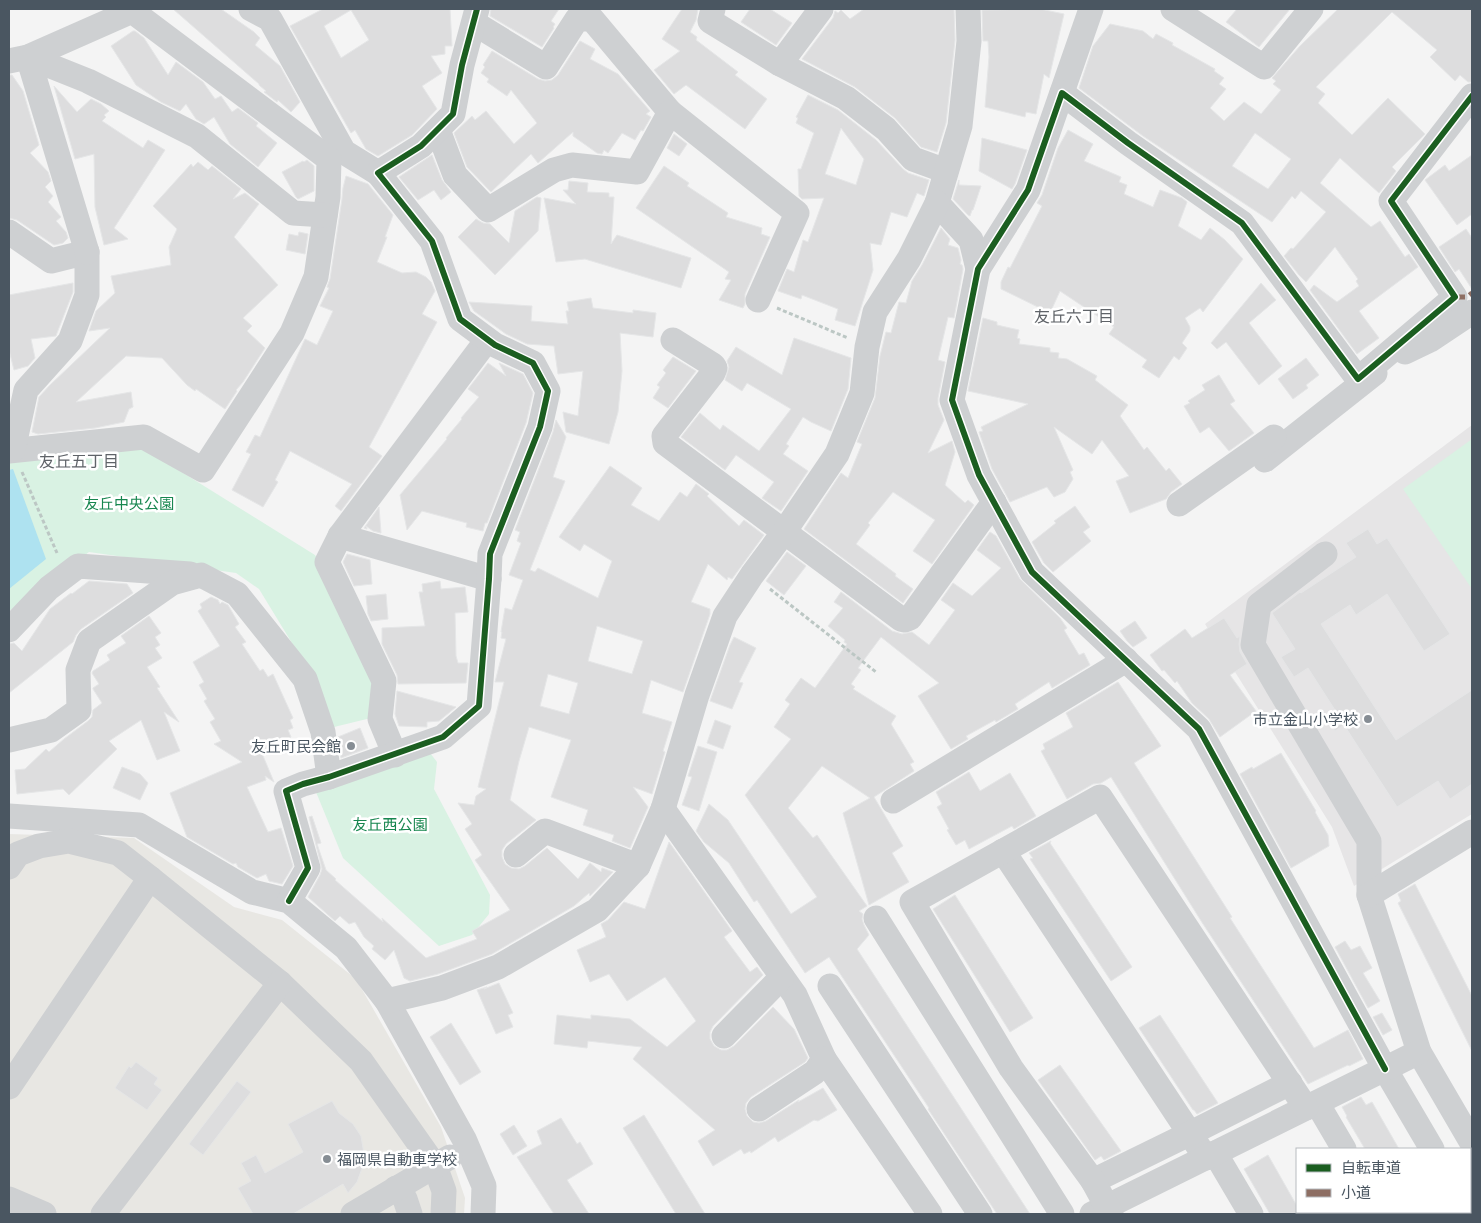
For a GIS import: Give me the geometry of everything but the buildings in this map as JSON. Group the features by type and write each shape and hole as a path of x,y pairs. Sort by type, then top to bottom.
{"street":[{"path":"713,9 710,20 780,64 846,98 886,129 913,159 946,171"},
{"path":"780,64 821,9"},
{"path":"387,1000 442,988 498,967 597,910 638,866 663,808 697,695 725,616 837,454 862,393 867,347 875,312 909,259 937,203 960,126 969,41 968,9"},
{"path":"1092,9 1028,190 978,269 952,400 980,475 1032,572 1199,729 1385,1069 1431,1148"},
{"path":"1173,9 1264,67 1311,9"},
{"path":"19,59 132,11 337,156 378,173 432,241 460,319 495,345 532,363 548,391 540,427 490,554 479,706 442,737 395,755 286,791 308,868 289,901"},
{"path":"19,59 87,252 87,295 70,341 17,389 13,455 144,437 203,470 292,333 316,277 328,197 337,156 270,12"},
{"path":"378,173 422,146 453,114 462,65 475,16 546,67 577,19 595,14 670,112 797,213 758,300"},
{"path":"19,59 88,81 197,136 293,213 325,215"},
{"path":"1062,93 1128,143 1242,223 1358,379"},
{"path":"1179,504 1358,379 1455,297 1392,201 1472,96"},
{"path":"438,130 455,175 488,210 554,170 572,165 637,172 670,112"},
{"path":"937,203 970,240 978,269"},
{"path":"9,232 51,261 87,252"},
{"path":"1265,460 1396,356 1430,340 1472,312"},
{"path":"395,755 380,719 384,681 327,562 340,536 487,340"},
{"path":"673,340 715,368 664,436 665,443 902,619 910,618 994,502"},
{"path":"340,536 489,579"},
{"path":"1325,554 1259,605 1253,645 1369,841 1369,895 1419,1052 1472,1143"},
{"path":"9,630 48,588 78,566 201,575 237,594 305,679 323,732 330,777"},
{"path":"9,740 51,730 79,710 78,670 89,641 172,583 201,575"},
{"path":"893,800 1126,660"},
{"path":"1343,1148 1311,1106 1290,1083 1100,797 912,902 1011,1068 1093,1181 1103,1212 1211,1155 1311,1106 1419,1052"},
{"path":"663,808 795,995 824,1060 930,1214"},
{"path":"9,816 139,825 252,892 289,901 346,948 387,1000 468,1148 484,1186 483,1214"},
{"path":"516,855 545,832 638,866"},
{"path":"1369,895 1472,832"},
{"path":"9,868 18,854 39,846 69,841 118,853 150,878 280,983 361,1061 435,1166 444,1190 443,1214"},
{"path":"1003,851 1191,1134 1211,1155 1250,1214"},
{"path":"9,1087 150,878"},
{"path":"876,918 1062,1214"},
{"path":"724,1036 782,978"},
{"path":"103,1214 280,983"},
{"path":"830,986 980,1214"},
{"path":"759,1110 815,1072 824,1060"},
{"path":"1093,1181 1191,1134 1290,1083"},
{"path":"353,1214 468,1148"},
{"path":"396,1188 405,1199 410,1214"},
{"path":"9,1199 44,1214"}],"path":[{"path":"758,300 867,347"},
{"path":"13,455 60,560"},
{"path":"752,575 876,672"}],"shaded area":[{"name":"市立金山小学校","path":"1472,425 1472,814 1354,886 1332,827 1205,624"},
{"name":"福岡県自動車学校","path":"9,834 134,838 234,907 282,920 356,979 441,1127 465,1198 464,1214 9,1214"}],"green space":[{"path":"1472,439 1472,589 1403,489"},
{"name":"友丘中央公園","path":"143,448 315,555 352,620 379,682 375,717 330,728 317,684 259,589 236,573 89,552 9,611 9,460"},
{"name":"友丘西公園","path":"430,753 437,762 434,789 490,895 489,914 472,935 439,946 343,858 316,792"}],"water":[{"path":"13,469 46,559 9,589 9,470"}],"marked path":[{"path":"1455,297 1467,297 1472,293"}],"cycle path":[{"path":"289,901 308,868 286,791 443,737 479,706 490,554 540,427 548,391 533,363 495,345 460,319 432,241 378,173 421,146 453,114 462,65 477,9"},
{"path":"1385,1069 1199,729 1032,572 979,475 952,400 978,269 1028,190 1062,93 1128,143 1242,223 1358,379 1455,297 1391,201 1472,96"}],"place":[{"name":"市立金山小学校","path":"1368,719"},
{"name":"友丘町民会館","path":"351,746"},
{"name":"福岡県自動車学校","path":"327,1159"}],"district":[{"name":"友丘六丁目","path":"1074,316"},
{"name":"友丘五丁目","path":"79,461"}]}
